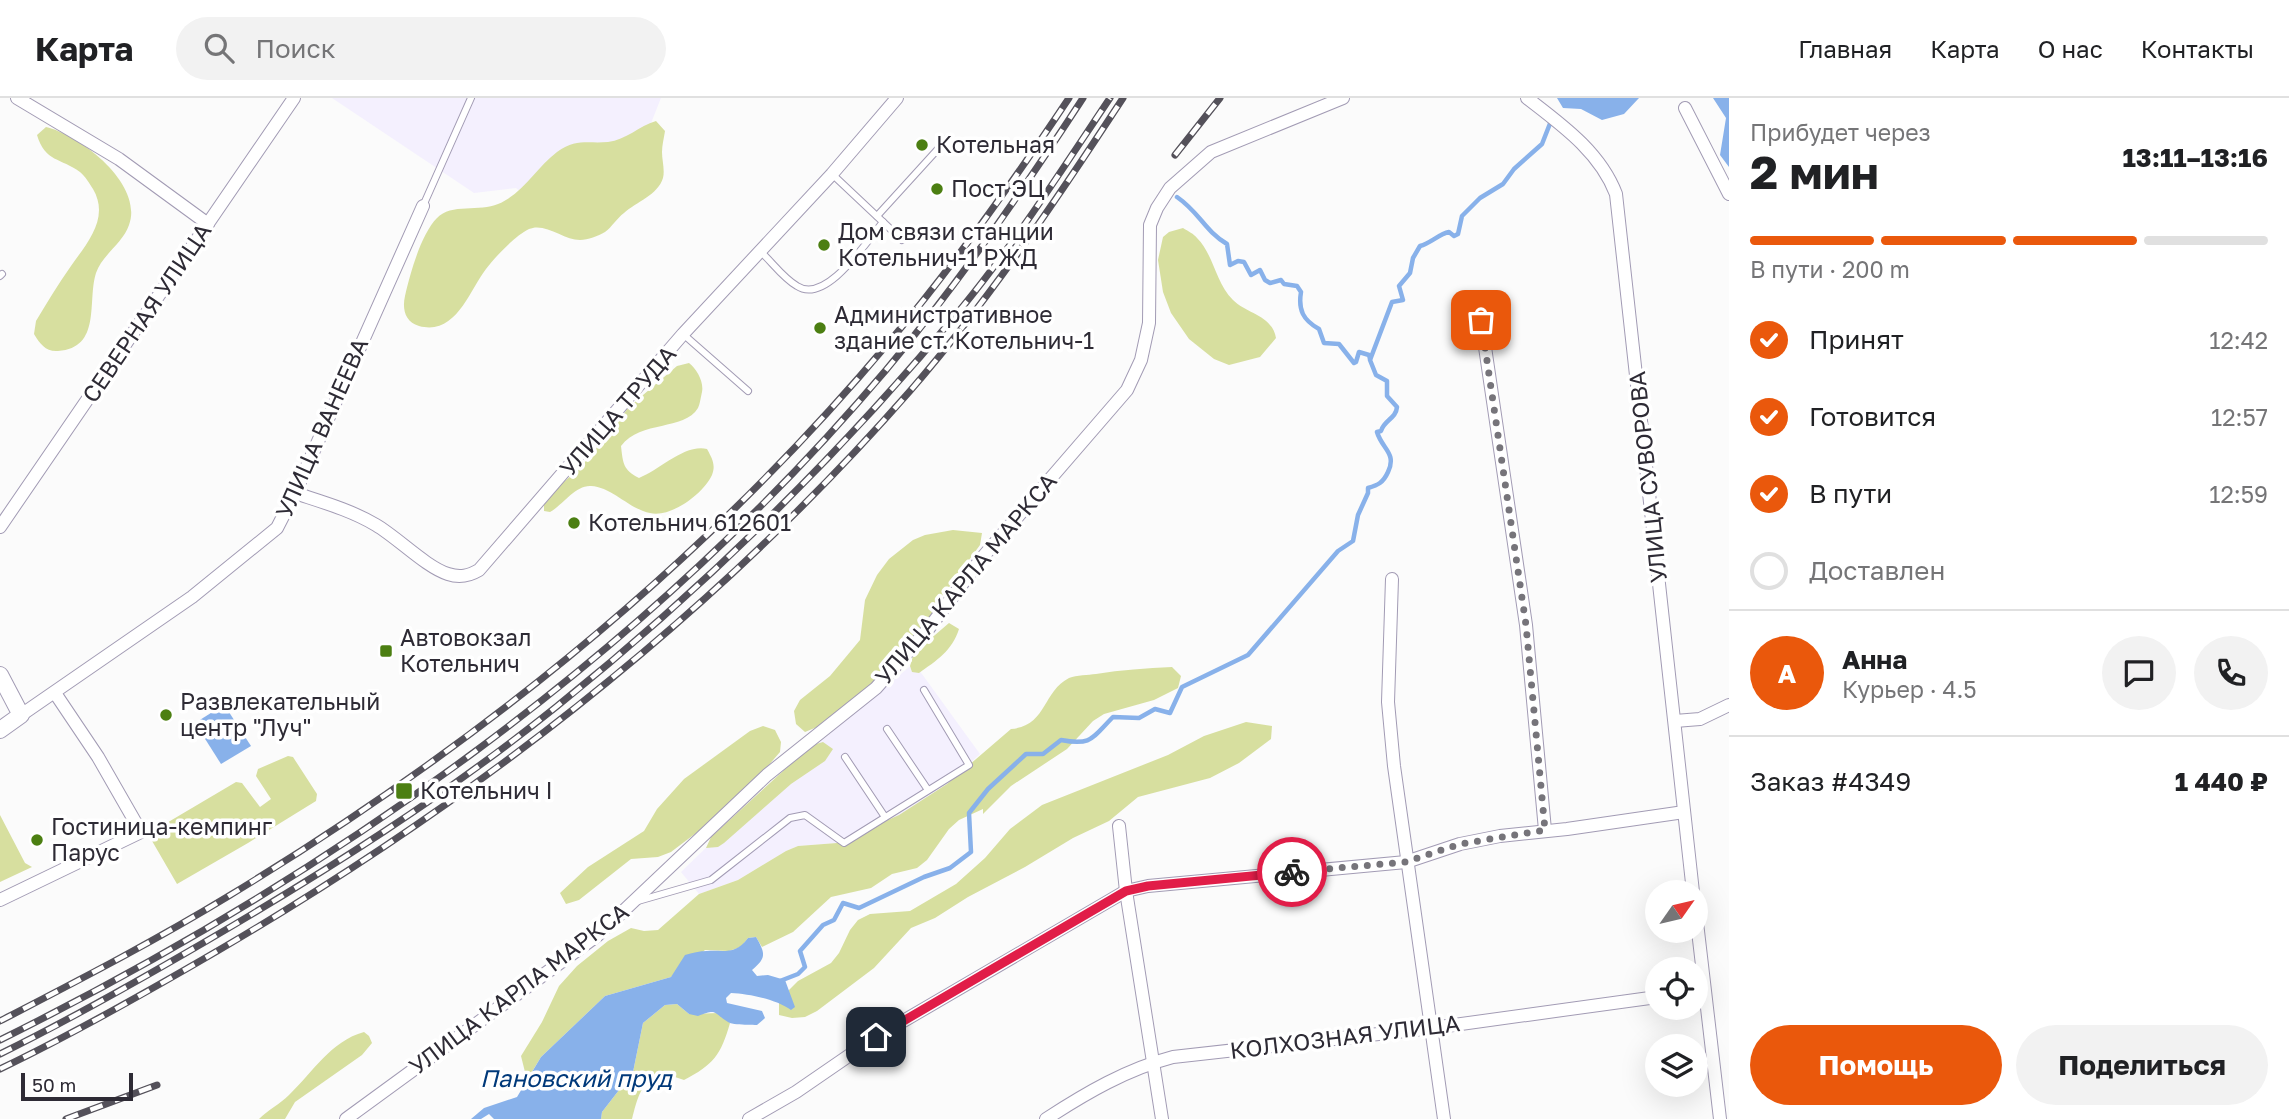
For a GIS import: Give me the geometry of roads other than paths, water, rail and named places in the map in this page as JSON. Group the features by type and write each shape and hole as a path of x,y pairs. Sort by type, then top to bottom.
{"street":[{"path":"16,98 119,159 208,225"},
{"name":"СЕВЕРНАЯ УЛИЦА","path":"0,527 295,98"},
{"name":"УЛИЦА ТРУДА","path":"295,493 349,511 376,525 443,572 458,577 473,574 487,563 683,334 832,174 897,98"},
{"name":"УЛИЦА КАРЛА МАРКСА","path":"346,1119 588,943 767,775 876,688 929,628 981,559 1127,390 1141,360 1149,323 1150,225 1170,188 1210,152 1343,98"},
{"name":"УЛИЦА СУВОРОВА","path":"1527,98 1584,145 1609,175 1616,194 1692,880"},
{"path":"1685,108 1729,194"},
{"name":"УЛИЦА ВАНЕЕВА","path":"0,730 192,597 277,528 423,206"},
{"path":"1481,320 1526,625 1545,830"},
{"path":"1392,579 1388,702 1406,862 1444,1119"},
{"path":"0,675 21,715"},
{"path":"0,901 141,832 98,757 55,693"},
{"path":"1675,721 1700,719 1729,705"},
{"path":"749,1119 796,1092 876,1037 1126,891 1148,886 1406,862 1460,844 1684,812"},
{"path":"1119,826 1126,891 1162,1119"},
{"name":"КОЛХОЗНАЯ УЛИЦА","path":"1046,1119 1091,1090 1173,1057 1432,1028 1645,999"},
{"path":"1705,1020 1720,1119"}],"lane":[{"path":"423,206 471,98"},
{"path":"877,216 947,138"},
{"path":"832,174 902,240"},
{"path":"761,251 797,287 812,290 822,288 829,284 883,222"},
{"path":"683,334 748,391"},
{"path":"634,902 711,880 790,818 805,815 844,843 969,765 924,690"},
{"path":"887,729 928,790"},
{"path":"845,757 885,817"}],"water":[{"path":"1557,98 1639,98 1624,114 1602,120 1581,109 1563,108"},
{"path":"1713,98 1729,98 1729,167 1720,155 1726,118"},
{"path":"225,706 251,746 221,764 195,723"},
{"name":"Пановский пруд","path":"756,937 763,955 752,970 757,976 768,975 785,980 795,1007 791,1010 762,998 731,993 726,998 727,1003 762,1011 765,1018 757,1025 742,1025 728,1022 715,1013 698,1016 689,1014 677,1004 665,1005 643,1023 633,1072 602,1112 601,1119 494,1119 489,1114 481,1119 471,1119 484,1108 517,1097 541,1057 605,996 671,977 685,955 730,950 739,947 748,938"}],"waterway":[{"path":"780,981 798,974 805,967 800,951 823,925 834,920 843,903 859,908 924,877 950,868 971,852 969,813 988,789 1026,754 1043,754 1061,740 1079,742 1091,739 1113,717 1139,718 1155,709 1170,713 1182,687 1248,655 1338,551 1353,541 1358,515 1368,488 1382,481 1390,466 1390,455 1377,432 1381,431 1397,407 1387,396 1387,381 1376,375 1370,360 1392,302 1403,300 1399,286 1410,273 1413,258 1420,246 1445,233 1449,232 1454,236 1458,234 1462,216 1480,198 1503,184 1514,169 1542,144 1551,121"},
{"path":"1177,197 1227,244 1230,265 1238,261 1244,262 1251,275 1260,270 1265,280 1270,283 1281,280 1284,284 1297,286 1301,292 1303,314 1319,329 1324,343 1339,344 1354,363 1359,352 1369,355 1370,359"}],"railway":[{"path":"0,1021 171,930 319,839 497,714 582,646 664,575 743,500 818,422 890,341 938,282 1069,98"},
{"path":"0,1040 124,975 245,906 363,830 478,750 588,663 693,571 793,474 886,370 989,237 1083,98"},
{"path":"0,1054 153,972 339,861 514,740 611,661 718,566 821,466 918,360 1003,255 1110,98"},
{"path":"0,1069 111,1012 219,950 407,831 587,698 673,627 755,552 835,473 910,391 995,285 1123,98"},
{"path":"1175,155 1220,98"},
{"path":"66,1119 157,1085"}],"place":[{"name":"Котельная","path":"922,145"},
{"name":"Пост ЭЦ","path":"937,189"},
{"name":"Дом связи станции Котельнич-1 РЖД","path":"824,245"},
{"name":"Административное здание ст. Котельнич-1","path":"820,328"},
{"name":"Котельнич 612601","path":"574,523"},
{"name":"Автовокзал Котельнич","path":"386,651"},
{"name":"Развлекательный центр \"Луч\"","path":"166,715"},
{"name":"Котельнич I","path":"404,791"},
{"name":"Гостиница-кемпинг Парус","path":"37,840"}]}
